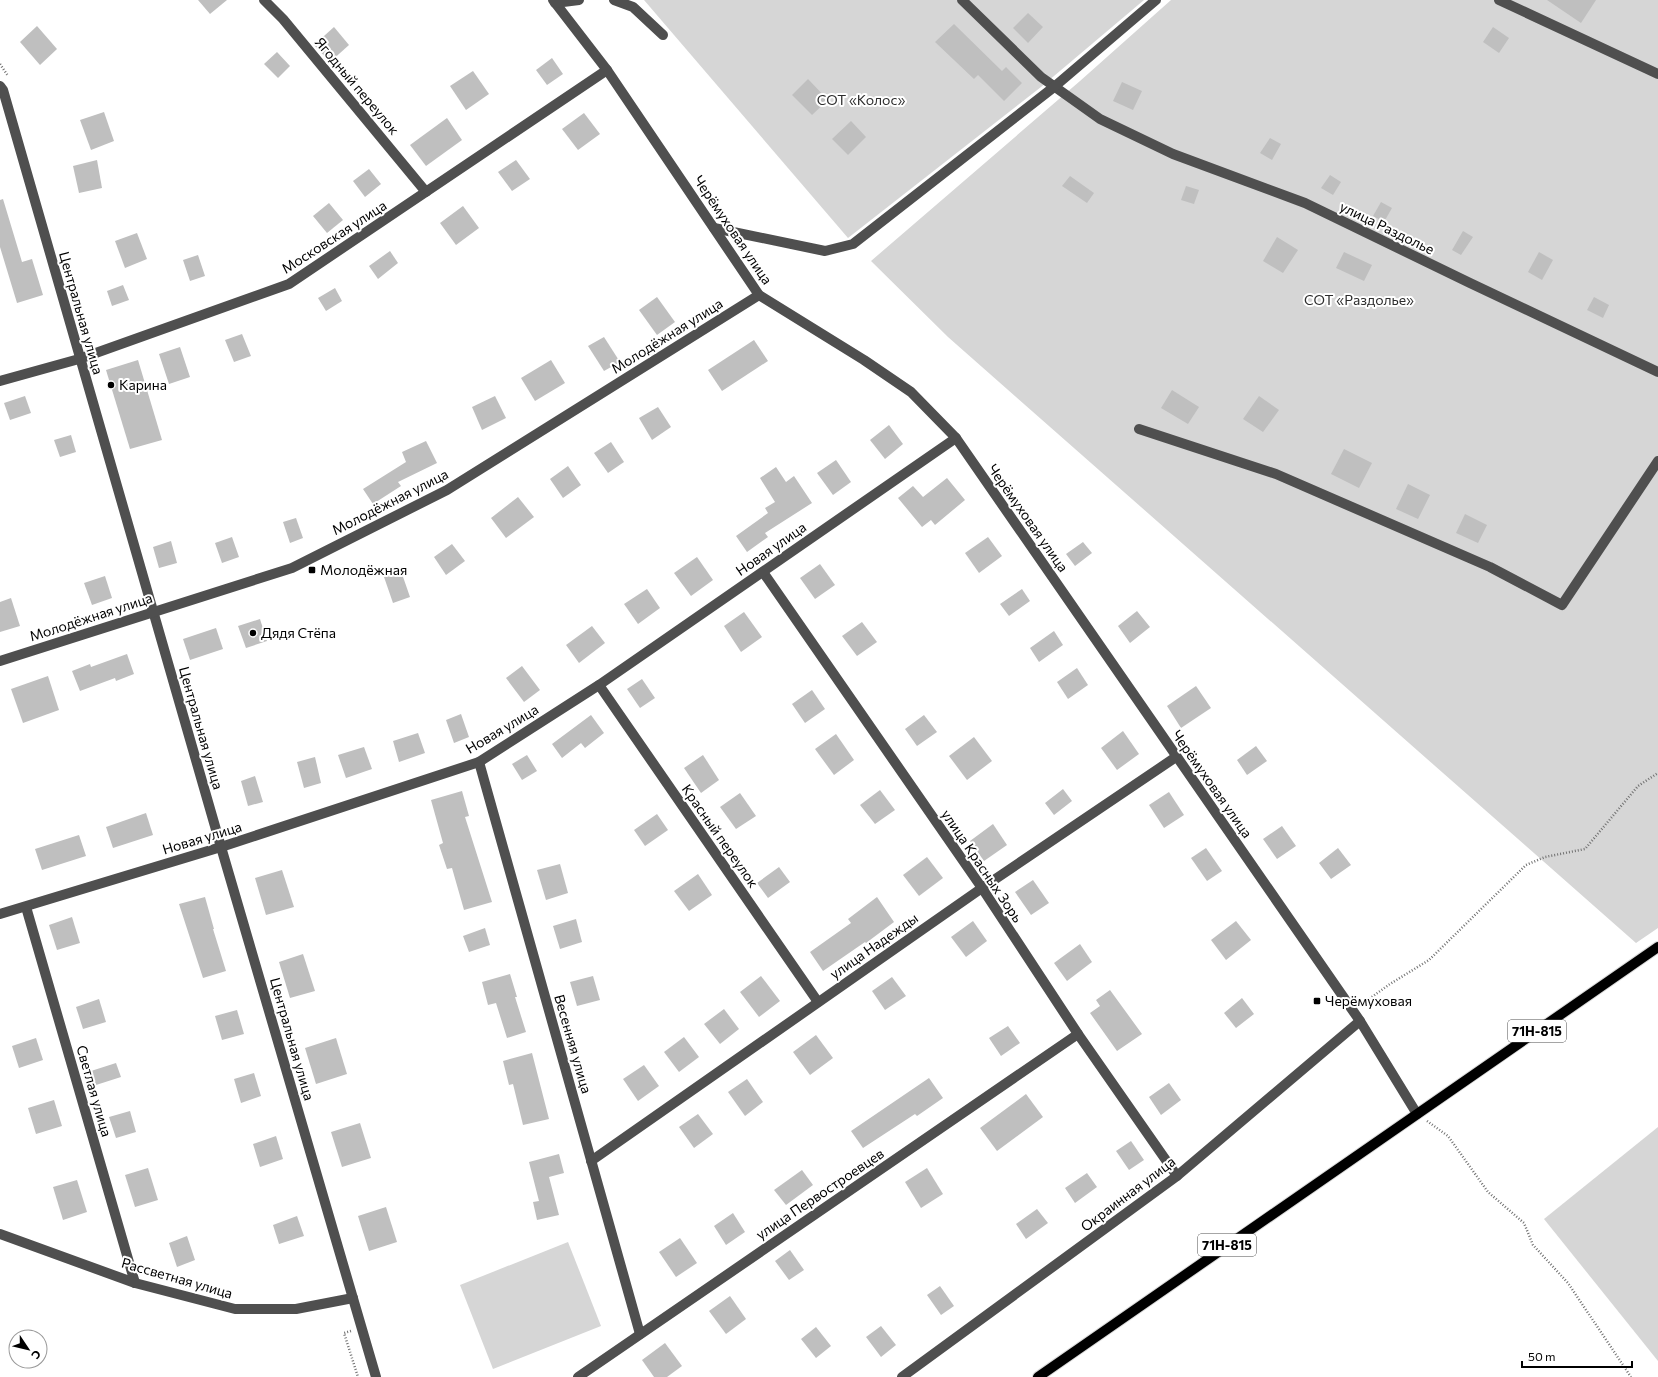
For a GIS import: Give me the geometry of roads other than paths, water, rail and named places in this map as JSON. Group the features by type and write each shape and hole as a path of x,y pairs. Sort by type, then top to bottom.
{"main road":[{"name":"71Н-815","path":"1038,1377 1658,947"}],"street":[{"name":"Ягодный переулок","path":"264,0 288,25 426,192"},
{"path":"554,1 579,0"},
{"path":"614,0 633,7 663,35"},
{"name":"улица Раздолье","path":"962,0 1041,77 1100,119 1172,154 1305,203 1658,372"},
{"path":"714,228 825,251 853,244 1054,87 1156,0"},
{"path":"1499,0 1658,74"},
{"name":"Черёмуховая улица","path":"554,1 607,70 759,295 864,360 911,392 956,438 1360,1021 1417,1114"},
{"name":"Московская улица","path":"0,381 79,359 288,284 607,70"},
{"name":"Центральная улица","path":"0,86 5,98 79,359 376,1377"},
{"name":"Молодёжная улица","path":"0,661 292,568 447,490 759,295"},
{"path":"1139,429 1276,474 1490,567 1562,605 1658,461"},
{"name":"Новая улица","path":"0,914 221,847 479,762 599,685 956,438"},
{"name":"улица Красных Зорь","path":"763,572 982,888 1078,1034 1177,1176"},
{"name":"Красный переулок","path":"599,685 818,1002"},
{"name":"улица Надежды","path":"591,1161 982,888 1176,757"},
{"name":"Весенняя улица","path":"479,762 640,1334"},
{"name":"Светлая улица","path":"26,907 135,1282"},
{"name":"Окраинная улица","path":"902,1377 1177,1176 1360,1021"},
{"name":"улица Первостроевцев","path":"578,1377 1078,1034"},
{"name":"Рассветная улица","path":"0,1234 135,1282 235,1309 296,1309 353,1298"}],"place":[{"name":"Карина","path":"111,385"},
{"name":"Молодёжная","path":"312,570"},
{"name":"Дядя Стёпа","path":"253,633"},
{"name":"Черёмуховая","path":"1317,1001"}],"park label":[{"name":"СОТ «Колос»","path":"861,100"},
{"name":"СОТ «Раздолье»","path":"1359,300"}]}
